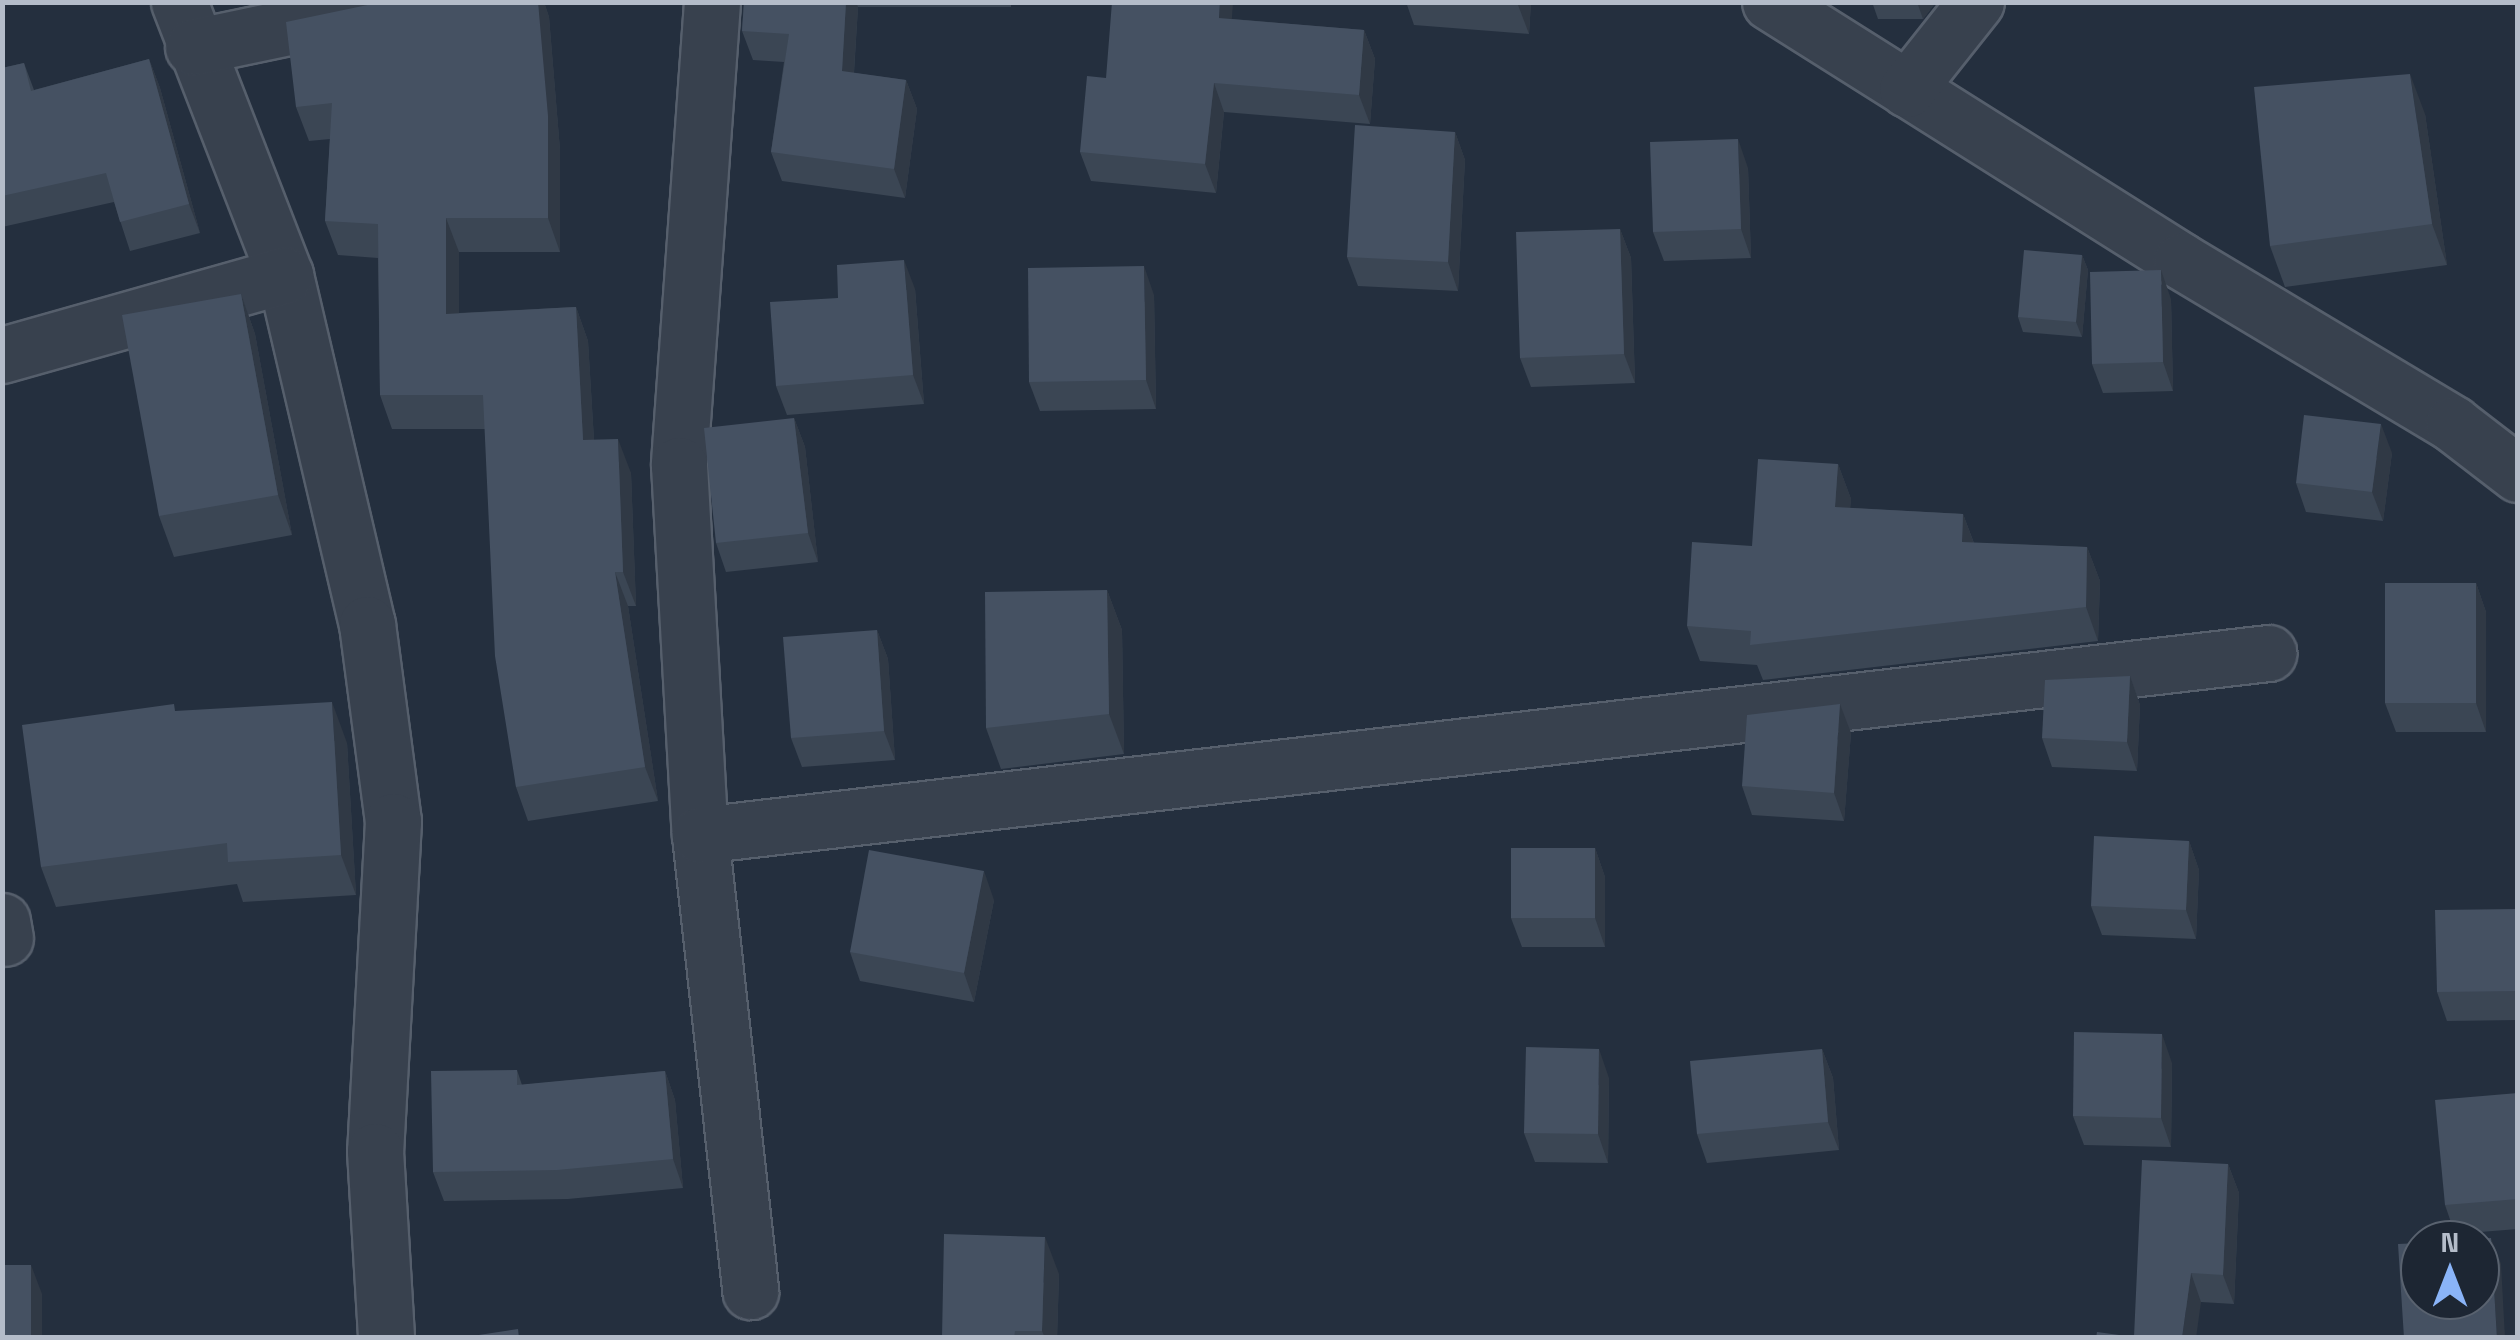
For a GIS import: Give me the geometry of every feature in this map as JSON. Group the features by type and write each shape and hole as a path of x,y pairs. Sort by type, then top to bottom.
{"street":[{"path":"386,1338 375,1152 393,822 367,624 286,275 186,25 408,2"},
{"path":"712,2 679,465 700,835 750,1292"},
{"path":"1770,2 2453,424 2518,474"},
{"path":"1908,89 1976,2"},
{"path":"2,355 286,275"},
{"path":"700,835 2268,653"}],"building":[{"path":"382,2 538,2 548,116 548,218 446,218 446,314 576,307 583,440 618,439 623,572 615,572 645,767 516,787 495,656 483,395 380,395 378,224 325,221 332,103 296,107 286,22"},
{"path":"744,2 846,2 842,71 906,80 894,169 771,152 789,34 742,31"},
{"path":"1112,2 1220,2 1219,18 1364,30 1359,95 1214,83 1205,164 1080,152 1087,76 1106,78"},
{"path":"149,59 189,204 120,222 106,173 2,196 2,68 24,63 31,91"},
{"path":"2410,74 2432,224 2270,246 2254,87"},
{"path":"1355,125 1455,132 1448,262 1347,257"},
{"path":"1738,139 1741,229 1653,232 1650,142"},
{"path":"1620,229 1624,354 1520,358 1516,232"},
{"path":"2024,250 2082,255 2076,322 2018,317"},
{"path":"904,260 913,375 776,386 770,302 838,298 837,265"},
{"path":"1144,266 1146,380 1029,382 1028,268"},
{"path":"2161,270 2163,362 2092,364 2090,272"},
{"path":"241,294 278,495 159,516 122,315"},
{"path":"2304,415 2381,424 2372,492 2296,483"},
{"path":"794,418 808,533 716,543 704,428"},
{"path":"1758,459 1838,464 1835,507 1963,514 1962,542 2087,547 2086,607 1750,645 1751,631 1687,626 1692,542 1752,546"},
{"path":"2385,583 2476,583 2476,703 2385,703"},
{"path":"1107,590 1109,714 986,728 985,592"},
{"path":"877,630 884,731 791,738 783,637"},
{"path":"2130,676 2127,742 2042,738 2045,680"},
{"path":"332,702 341,855 228,862 227,843 41,867 22,725 174,704 175,711"},
{"path":"1840,704 1834,793 1742,786 1747,715"},
{"path":"2094,836 2189,841 2186,910 2091,906"},
{"path":"1511,848 1595,848 1595,918 1511,918"},
{"path":"869,850 984,871 964,973 850,952"},
{"path":"2518,909 2518,991 2437,992 2435,910"},
{"path":"2074,1032 2162,1034 2161,1118 2073,1116"},
{"path":"1526,1047 1599,1049 1598,1134 1524,1133"},
{"path":"1822,1049 1828,1122 1697,1134 1690,1061"},
{"path":"517,1070 517,1085 665,1071 673,1159 557,1170 433,1172 431,1071"},
{"path":"2518,1093 2518,1199 2445,1205 2435,1100"},
{"path":"2142,1160 2228,1164 2223,1275 2191,1273 2182,1338 2096,1338 2097,1332 2134,1337"},
{"path":"944,1234 1045,1237 1042,1331 1015,1331 1014,1338 942,1338"},
{"path":"2,1265 31,1265 31,1338 2,1338"},
{"path":"2403,1320 2496,1320 2497,1338 2404,1338"},
{"path":"518,1329 519,1338 459,1338"}]}
